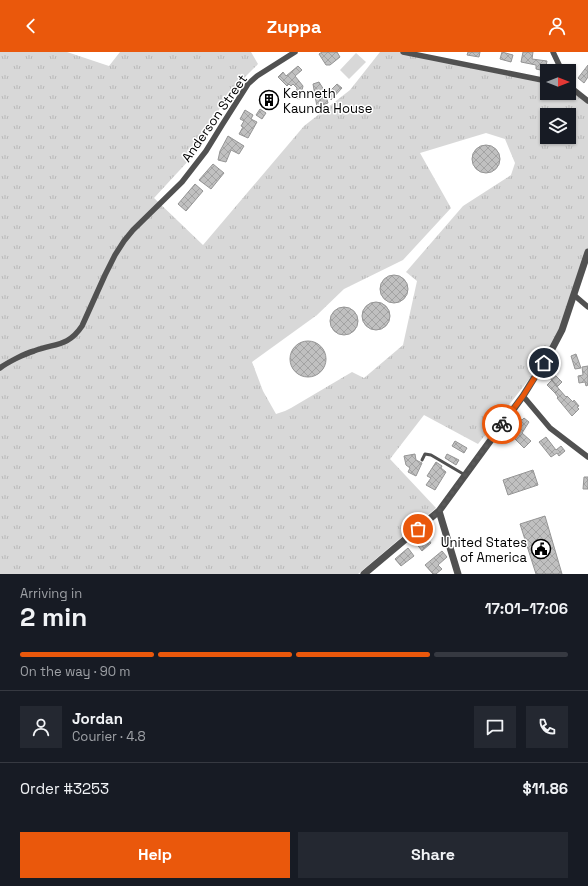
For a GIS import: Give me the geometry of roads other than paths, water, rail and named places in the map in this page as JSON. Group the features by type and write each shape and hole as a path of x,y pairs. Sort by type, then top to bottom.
{"street":[{"name":"Anderson Street","path":"0,368 33,351 63,343 77,334 124,241 175,188 206,151 248,84 257,76 295,52"},
{"path":"403,52 540,80"},
{"path":"553,52 559,64"},
{"path":"576,92 588,101"},
{"path":"364,574 439,511 523,396 557,341 562,330 588,252"},
{"path":"574,295 588,307"},
{"path":"523,396 550,428 588,457"},
{"path":"439,511 458,574"}],"lane":[{"path":"422,460 425,454 431,455 465,475"}],"place":[{"name":"Kenneth Kaunda House","path":"269,100"},
{"name":"United States of America","path":"541,549"}]}
